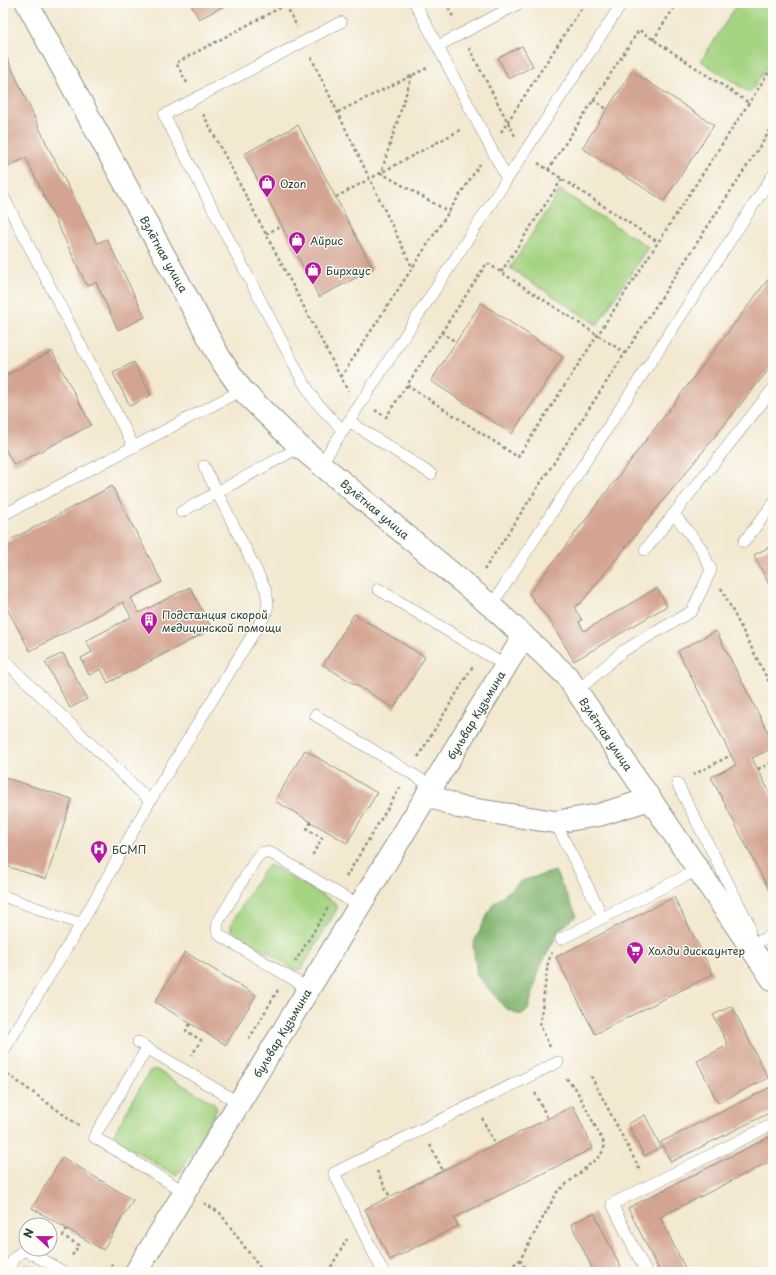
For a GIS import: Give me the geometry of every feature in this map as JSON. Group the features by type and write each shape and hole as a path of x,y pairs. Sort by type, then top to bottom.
{"street":[{"name":"Взлётная улица","path":"27,3 221,360 242,390 300,448 492,606 566,675 773,980"},
{"name":"бульвар Кузьмина","path":"136,1272 524,636"},
{"path":"430,790 458,807 555,822 599,815 650,799"}],"lane":[{"path":"415,3 507,179"},
{"path":"438,46 520,3"},
{"path":"320,464 622,3"},
{"path":"341,22 164,115 302,380 315,401 343,431"},
{"path":"492,606 773,175"},
{"path":"3,196 134,447"},
{"path":"645,550 773,389"},
{"path":"3,515 242,390"},
{"path":"349,421 431,474"},
{"path":"180,512 300,448"},
{"path":"4,1049 81,924 150,801 266,613 268,604 266,590 204,466"},
{"path":"744,542 773,504"},
{"path":"577,691 623,651 692,611 712,570 701,548 674,514"},
{"path":"378,589 506,666"},
{"path":"3,659 150,801"},
{"path":"315,715 409,772 430,790"},
{"path":"677,783 749,924 750,946 773,934"},
{"path":"555,822 599,909"},
{"path":"309,989 222,936 217,930 218,922 257,857 263,852 271,853 359,906"},
{"path":"561,939 697,870"},
{"path":"3,896 81,924"},
{"path":"185,1192 94,1137 142,1045 239,1103"},
{"path":"383,1272 334,1173 558,1062"},
{"path":"646,1272 612,1204 773,1124"},
{"path":"6,1272 16,1255 23,1251 27,1251 66,1267"}],"path":[{"path":"446,3 507,121"},
{"path":"653,40 677,3"},
{"path":"341,377 412,267 304,41 288,4 176,63 349,393"},
{"path":"658,242 548,170 593,100 639,30 749,103"},
{"path":"338,112 444,59"},
{"path":"407,385 518,457 773,66"},
{"path":"381,173 412,75"},
{"path":"593,100 608,110"},
{"path":"336,197 477,121"},
{"path":"471,589 773,126"},
{"path":"381,173 449,212"},
{"path":"501,272 562,179"},
{"path":"266,234 281,226"},
{"path":"386,417 487,263 625,353"},
{"path":"441,332 456,342"},
{"path":"712,570 773,690"},
{"path":"409,772 481,651"},
{"path":"677,783 731,755"},
{"path":"758,770 773,762"},
{"path":"311,822 307,829 322,838 312,856"},
{"path":"547,1042 540,1025 548,962 552,951 561,939"},
{"path":"190,1024 186,1031 201,1040 191,1058"},
{"path":"3,1071 79,1126"},
{"path":"504,1272 520,1260 557,1192 601,1155 605,1145 576,1089 564,1076"},
{"path":"591,1076 648,1186"},
{"path":"534,1091 548,1119"},
{"path":"482,1117 495,1145"},
{"path":"429,1143 443,1171"},
{"path":"376,1169 390,1197"},
{"path":"185,1192 220,1213 263,1272"},
{"path":"328,1272 343,1243 360,1226"},
{"path":"66,1267 79,1245 63,1236 67,1229"},
{"path":"520,1260 528,1272"}],"green space":[{"path":"738,3 773,3 773,58 750,93 701,61"},
{"path":"560,190 648,247 597,325 510,268"},
{"path":"270,865 334,902 337,909 301,970 294,969 231,930 231,924 264,869"},
{"path":"555,871 577,916 559,930 540,968 528,1010 520,1015 505,1008 477,975 473,944 493,904 521,881"},
{"path":"155,1069 214,1103 217,1109 181,1171 175,1175 117,1140 113,1135 149,1072"},
{"path":"29,1265 42,1272 20,1272 25,1266"}],"building":[{"path":"190,3 230,3 199,19"},
{"path":"522,46 533,66 509,79 498,58"},
{"path":"3,49 48,147 97,243 107,239 145,317 118,330 96,282 87,286 26,158 4,168"},
{"path":"632,71 714,125 664,201 582,148"},
{"path":"298,125 373,269 319,297 244,154"},
{"path":"773,273 773,364 581,603 574,607 582,620 579,622 584,631 657,588 667,606 574,661 552,624 529,594"},
{"path":"481,303 563,357 512,434 431,381"},
{"path":"52,351 91,425 14,465 5,449 3,450 3,377"},
{"path":"134,362 151,395 130,406 113,373"},
{"path":"112,486 162,582 131,598 139,613 190,587 212,629 108,683 101,669 89,675 81,658 92,652 86,641 131,617 123,602 30,651 3,601 3,544"},
{"path":"773,545 773,593 754,555"},
{"path":"354,614 425,657 394,708 323,665"},
{"path":"716,631 773,742 773,748 752,758 773,799 773,890 770,892 711,777 736,765 678,651"},
{"path":"63,653 87,699 70,708 45,662"},
{"path":"305,750 377,793 347,843 275,801"},
{"path":"3,777 72,799 46,879 3,865"},
{"name":"Холди дискаунтер","path":"674,897 713,974 595,1034 556,957"},
{"path":"185,952 256,995 226,1045 155,1002"},
{"path":"732,1006 768,1078 718,1103 697,1061 728,1045 713,1015"},
{"path":"773,1086 773,1111 671,1162 661,1142"},
{"path":"573,1106 593,1148 454,1218 458,1226 390,1260 365,1209"},
{"path":"645,1115 661,1147 644,1156 628,1124"},
{"path":"773,1135 773,1160 660,1217 687,1272 660,1272 628,1208"},
{"path":"62,1157 133,1200 103,1250 58,1223 58,1217 47,1217 32,1208"},
{"path":"594,1213 623,1272 594,1272 571,1224"}],"place":[{"name":"Ozon","path":"267,198"},
{"name":"Айрис","path":"297,255"},
{"name":"Бирхаус","path":"313,285"},
{"name":"Подстанция скорой медицинской помощи","path":"149,635"},
{"name":"БСМП","path":"99,864"},
{"name":"Холди дискаунтер","path":"635,965"}]}
